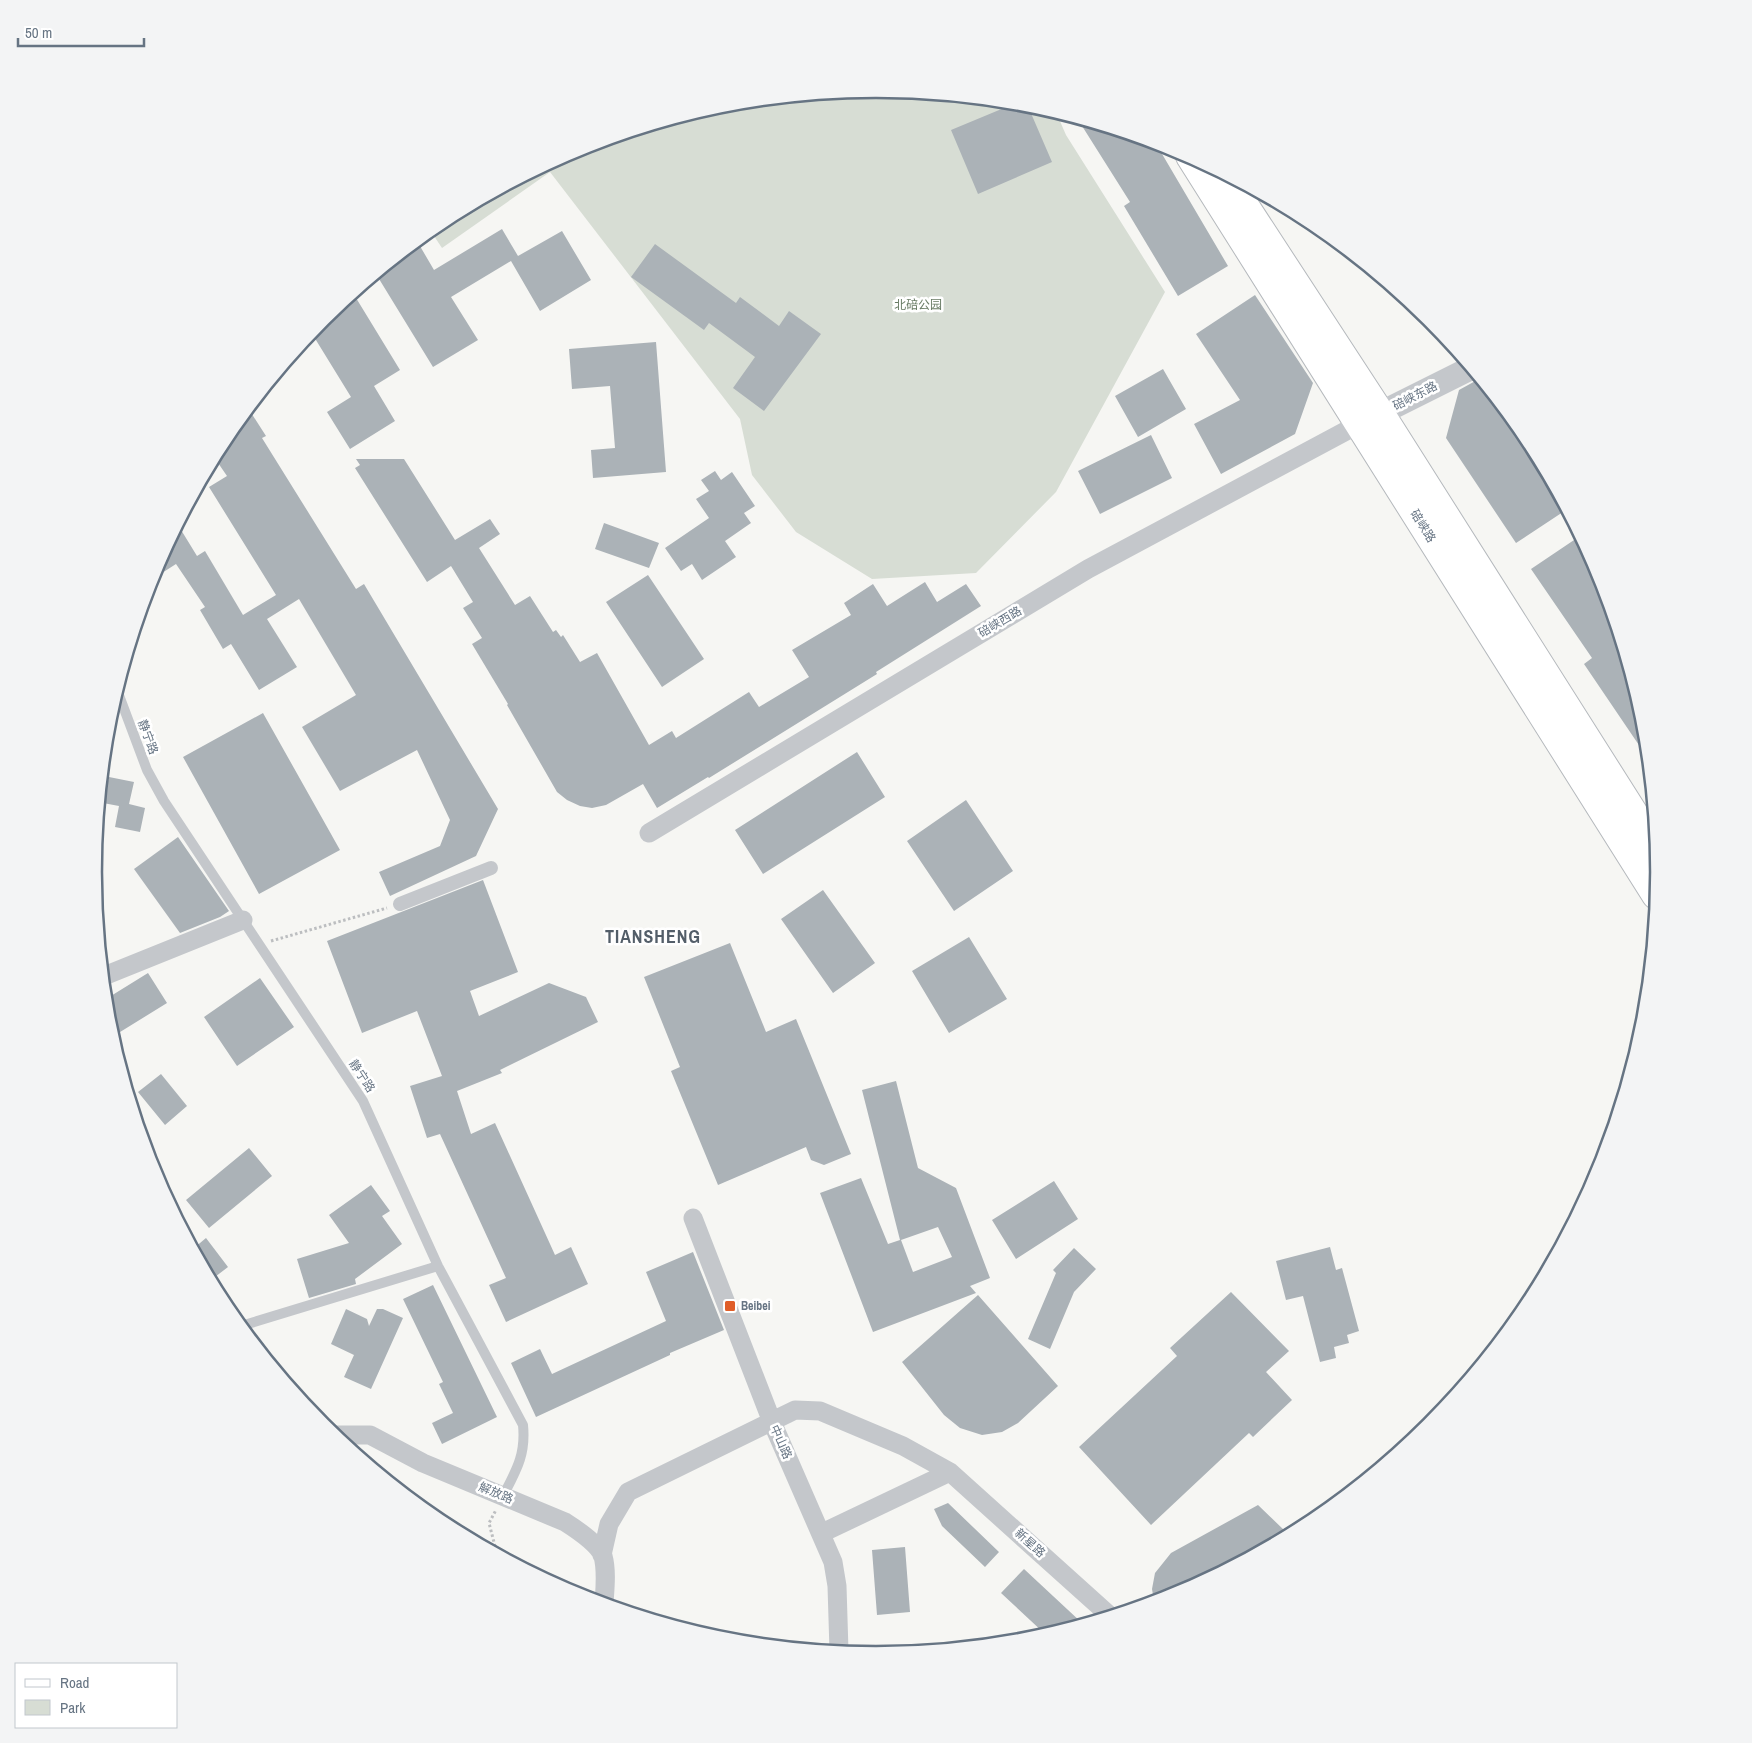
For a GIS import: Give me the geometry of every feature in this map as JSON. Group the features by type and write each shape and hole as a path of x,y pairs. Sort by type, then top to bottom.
{"main road":[{"name":"碚峡路","path":"1198,168 1369,419 1649,837"},
{"name":"碚峡路","path":"1229,183 1650,884"}],"street":[{"name":"碚峡东路","path":"1369,419 1466,371"},
{"name":"碚峡西路","path":"649,833 1088,570 1369,419"},
{"path":"400,904 491,868"},
{"path":"109,974 243,920"},
{"name":"中山路","path":"693,1218 772,1422 834,1562 837,1586 839,1645"},
{"name":"新星路","path":"602,1555 609,1524 628,1492 795,1410 820,1411 903,1446 950,1472 1104,1610"},
{"name":"解放路","path":"347,1435 370,1436 424,1463 565,1522 584,1534 602,1555"},
{"path":"822,1533 950,1472"},
{"path":"602,1555 606,1581 605,1596"}],"lane":[{"name":"静宁路","path":"121,701 147,770 164,801 363,1101 438,1266 523,1425 525,1443 517,1469 503,1496"},
{"path":"248,1324 438,1266"}],"path":[{"path":"260,944 400,904"},
{"path":"495,1545 489,1523 503,1496"}],"green space":[{"name":"北碚公园","path":"825,99 927,99 977,104 1027,112 1059,120 1066,135 1165,292 1056,492 976,573 872,579 796,532 752,475 740,419 550,172 442,248 434,236 489,201 534,177 580,156 627,139 725,112 775,104"}],"building":[{"path":"1003,108 1031,113 1052,162 978,194 951,130"},
{"path":"1082,126 1161,152 1228,266 1178,296 1124,206 1130,202"},
{"path":"502,229 518,256 562,231 591,280 540,311 511,261 451,297 478,340 433,367 379,279 420,246 434,270"},
{"path":"655,244 736,303 740,297 779,326 789,311 821,334 764,411 733,388 755,357 709,323 704,330 631,277"},
{"path":"1255,295 1313,383 1295,434 1221,474 1194,424 1240,400 1196,334"},
{"path":"356,299 400,370 374,386 395,421 350,449 327,412 351,397 315,339"},
{"path":"656,342 666,472 593,478 591,450 615,448 610,386 572,389 569,349"},
{"path":"1163,369 1186,409 1138,437 1115,396"},
{"path":"1475,381 1520,441 1561,513 1516,543 1446,438 1459,390"},
{"path":"252,414 266,436 262,438 356,589 364,584 498,809 476,856 390,896 379,872 440,846 450,820 417,750 340,791 302,727 356,695 299,599 267,619 297,667 259,690 231,644 223,649 200,610 205,607 176,564 162,573 181,530 197,556 205,551 243,615 276,595 209,487 227,476 218,463"},
{"path":"1151,435 1172,478 1100,514 1078,471"},
{"path":"356,459 404,459 455,540 490,519 500,534 479,548 515,605 530,596 553,632 556,630 561,637 563,635 580,662 597,653 649,745 672,731 676,738 749,692 759,707 809,677 792,650 851,615 844,603 873,584 887,606 925,582 937,602 966,584 981,606 876,672 877,674 657,808 643,784 606,805 592,808 580,806 567,800 557,792 472,644 482,638 463,608 473,602 451,566 427,582 355,468 360,465"},
{"path":"715,471 721,480 732,472 755,506 744,513 751,523 725,541 736,557 702,580 692,564 681,571 665,548 709,518 696,499 709,491 701,480"},
{"path":"604,523 659,543 649,568 595,549"},
{"path":"1575,540 1591,575 1609,623 1624,671 1639,745 1584,664 1592,658 1531,569"},
{"path":"648,575 704,659 662,687 606,602"},
{"path":"263,713 340,850 259,894 183,757"},
{"path":"857,752 885,797 763,874 735,830"},
{"path":"109,777 134,782 129,804 145,808 140,832 115,827 119,806 106,804"},
{"path":"966,800 1013,871 954,911 907,841"},
{"path":"178,837 229,911 220,917 180,933 134,869"},
{"path":"483,880 518,972 470,991 479,1016 549,983 586,997 598,1022 500,1070 502,1073 457,1091 471,1134 495,1123 555,1255 571,1247 588,1284 506,1322 489,1285 506,1278 440,1134 427,1138 410,1086 442,1076 417,1011 362,1033 327,941"},
{"path":"823,890 875,963 833,993 781,919"},
{"path":"969,937 1007,999 949,1033 912,971"},
{"path":"730,943 766,1032 796,1019 851,1154 824,1165 811,1160 806,1147 718,1185 671,1071 680,1067 644,977"},
{"path":"148,973 167,1003 119,1032 113,995"},
{"path":"260,978 294,1027 237,1066 204,1017"},
{"path":"161,1074 187,1106 165,1125 138,1092"},
{"path":"896,1081 918,1168 956,1188 990,1278 970,1286 976,1293 873,1332 820,1193 861,1178 888,1244 900,1240 862,1090","holes":["938,1227 952,1257 913,1272 901,1240"]},
{"path":"249,1148 272,1176 209,1228 186,1200"},
{"path":"1054,1181 1078,1219 1016,1259 992,1220"},
{"path":"371,1185 390,1211 382,1216 402,1244 355,1279 356,1284 309,1298 297,1259 349,1243 329,1215"},
{"path":"206,1238 228,1267 217,1276 198,1244"},
{"path":"1330,1247 1336,1270 1342,1268 1359,1331 1347,1335 1349,1343 1334,1347 1336,1358 1320,1362 1303,1296 1286,1300 1276,1261"},
{"path":"1074,1248 1096,1269 1074,1292 1050,1349 1028,1339 1056,1273 1053,1270"},
{"path":"693,1252 724,1330 670,1353 670,1355 536,1417 511,1363 540,1349 552,1374 666,1321 646,1272"},
{"path":"433,1285 497,1417 442,1444 432,1423 453,1413 439,1384 443,1382 403,1299"},
{"path":"1231,1292 1289,1351 1266,1372 1292,1400 1253,1437 1249,1433 1151,1525 1079,1447 1177,1356 1170,1348"},
{"path":"978,1295 1058,1386 1018,1423 1002,1432 982,1435 960,1428 944,1415 902,1362"},
{"path":"346,1309 367,1319 369,1326 377,1309 383,1309 403,1318 371,1389 344,1377 354,1355 331,1344"},
{"path":"948,1503 999,1552 985,1567 942,1526 934,1509"},
{"path":"1258,1505 1283,1529 1218,1566 1153,1594 1155,1573 1171,1553"},
{"path":"905,1547 910,1612 877,1615 872,1550"},
{"path":"1024,1569 1077,1619 1039,1628 1001,1593"}],"place":[{"name":"Beibei","path":"730,1306"}],"district":[{"name":"TIANSHENG","path":"653,937"}]}
